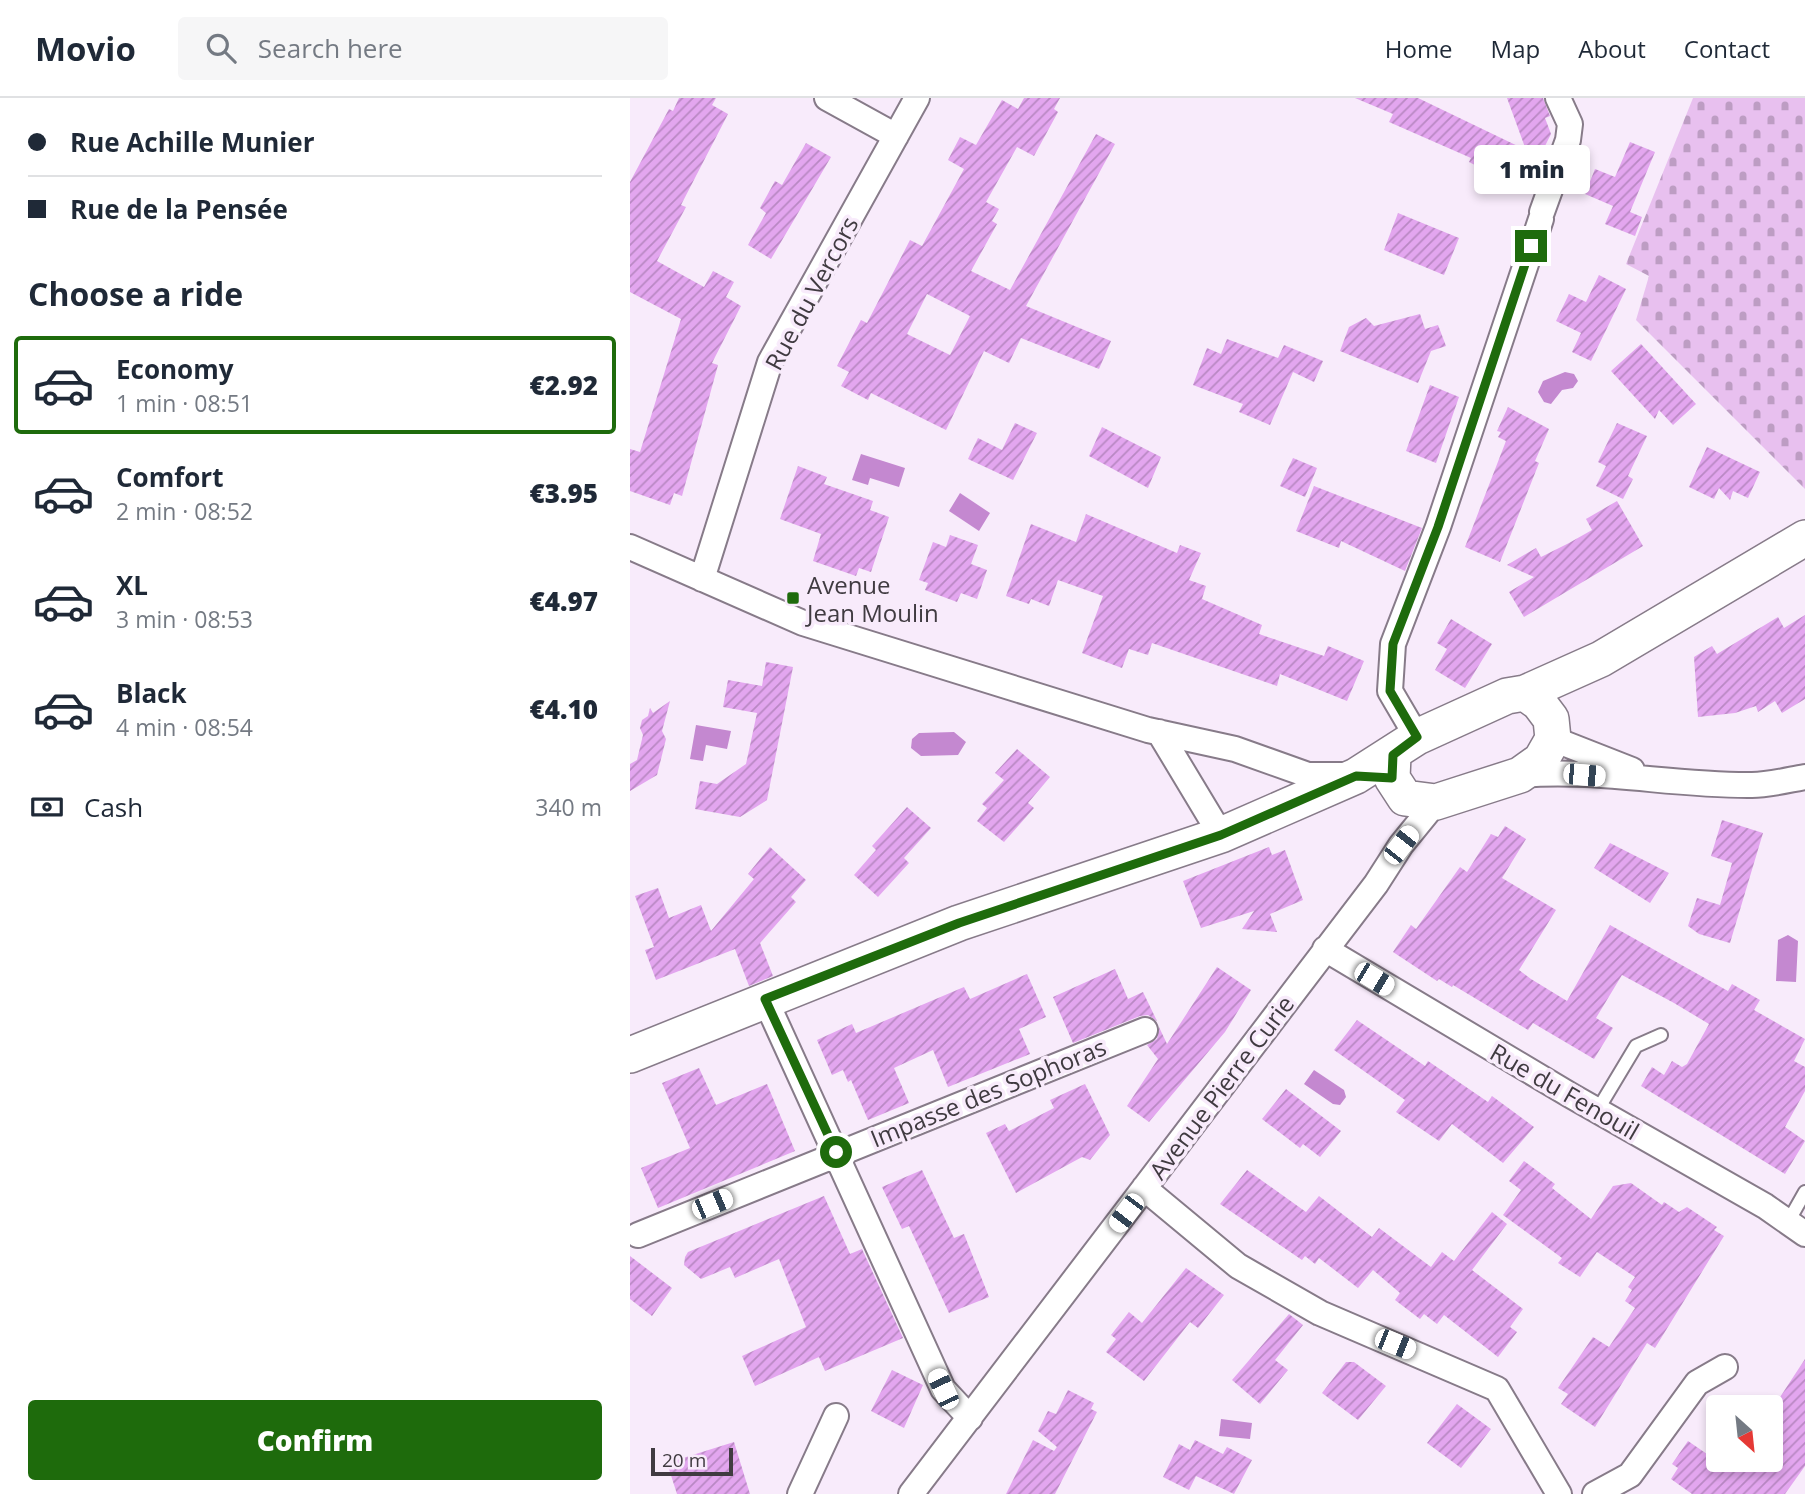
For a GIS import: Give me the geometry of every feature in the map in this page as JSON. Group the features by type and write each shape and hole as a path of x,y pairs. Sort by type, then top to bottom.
{"main road":[{"path":"1409,774 1507,696 1525,693 1601,659 1805,538"},
{"path":"630,1055 959,923 1221,835 1356,776 1520,775 1541,760 1552,729 1601,659"},
{"path":"1525,693 1539,703 1552,729"}],"street":[{"path":"827,98 896,136"},
{"name":"Rue du Vercors","path":"702,579 771,362 916,98"},
{"path":"1409,774 1390,691 1393,644 1438,527 1569,132 1570,124 1558,98"},
{"path":"630,547 803,623 1159,732 1235,749 1308,775 1356,776"},
{"path":"1552,729 1666,782"},
{"path":"1159,732 1221,835"},
{"path":"1520,775 1555,772 1666,782 1755,785 1805,778"},
{"name":"Avenue Pierre Curie","path":"911,1494 1376,884 1401,845 1409,774"},
{"name":"Rue du Fenouil","path":"1325,949 1597,1111 1765,1206 1797,1228"},
{"path":"765,999 943,1389 970,1418"},
{"name":"Impasse des Sophoras","path":"638,1235 836,1152 1145,1030"},
{"path":"1144,1188 1238,1266 1308,1307 1497,1389 1559,1494"},
{"path":"1595,1494 1630,1475 1697,1383 1726,1367"},
{"path":"800,1494 836,1416"}],"lane":[{"path":"1597,1111 1636,1046 1661,1035"},
{"path":"1797,1228 1805,1192"}],"green space":[{"path":"1693,98 1805,98 1805,489 1636,320 1649,276 1626,264"}],"shaded area":[{"path":"1565,372 1574,374 1578,381 1573,388 1562,390 1551,404 1544,402 1538,392 1543,381"},
{"path":"861,454 905,468 899,487 870,478 868,485 852,480"},
{"path":"960,493 990,513 979,531 949,511"},
{"path":"696,725 731,731 727,749 706,745 703,761 690,759"},
{"path":"954,732 966,742 958,755 921,756 911,748 912,739 919,733"},
{"path":"1788,935 1798,941 1796,982 1776,981 1778,940"},
{"path":"1314,1070 1344,1090 1346,1097 1340,1105 1333,1104 1304,1084"},
{"path":"1221,1419 1252,1423 1250,1439 1219,1436"}],"building":[{"path":"679,98 716,98 712,105 728,114 681,205 686,207 657,261 704,287 713,271 734,282 726,297 741,306 712,363 718,365 682,496 674,493 670,505 630,491 630,449 640,452 681,319 630,292 630,182 669,109 673,111"},
{"path":"1024,98 1060,98 1054,109 1058,112 1034,156 1017,147 986,202 999,209 992,221 997,224 971,271 1010,290 1096,134 1115,144 1026,306 1111,341 1099,369 1021,338 1009,363 984,351 946,430 871,393 868,400 841,386 849,372 837,366 861,320 867,323 910,240 922,246 964,169 948,160 960,137 976,145 1002,100 1018,109","holes":["927,294 970,316 950,355 907,334"]},
{"path":"1355,98 1418,98 1526,150 1507,98 1543,98 1550,116 1545,118 1551,134 1533,170 1528,155 1515,179 1505,173 1502,179 1469,162 1471,158 1389,122 1393,114"},
{"path":"1630,142 1655,152 1630,212 1642,217 1635,236 1605,224 1613,206 1585,194 1595,169 1615,177"},
{"path":"806,143 831,157 771,259 748,245 766,213 760,208 775,181 782,185"},
{"path":"1398,213 1459,238 1444,275 1384,250"},
{"path":"1599,275 1626,289 1591,361 1572,352 1581,333 1556,321 1569,294 1586,302"},
{"path":"1420,314 1425,329 1438,325 1446,346 1431,351 1418,383 1340,351 1349,327 1366,318 1374,326"},
{"path":"1227,339 1278,358 1284,345 1323,361 1314,382 1293,372 1270,425 1239,412 1243,404 1193,385 1207,348 1221,354"},
{"path":"1641,344 1696,404 1673,425 1659,410 1655,419 1611,371"},
{"path":"1430,385 1459,397 1436,463 1406,451"},
{"path":"1508,407 1549,429 1535,461 1539,463 1500,562 1465,547 1506,441 1498,437 1501,432 1497,431"},
{"path":"1015,423 1037,433 1013,480 968,459 978,438 1002,450"},
{"path":"1617,423 1647,436 1628,476 1633,479 1623,499 1596,486 1606,466 1598,462"},
{"path":"1102,427 1161,457 1148,488 1089,456"},
{"path":"1707,447 1760,472 1748,498 1733,491 1730,500 1719,488 1714,499 1689,487"},
{"path":"1293,458 1317,468 1305,497 1280,486"},
{"path":"798,466 827,477 824,484 873,501 870,510 889,517 871,572 859,568 856,576 813,561 821,534 780,519"},
{"path":"1314,486 1422,528 1405,571 1341,541 1339,548 1296,531"},
{"path":"1617,501 1643,546 1524,617 1509,592 1534,577 1507,565 1536,548 1541,557 1592,530 1586,519"},
{"path":"1086,514 1177,553 1180,545 1201,553 1189,580 1206,586 1202,599 1262,625 1259,634 1324,656 1328,646 1364,661 1347,701 1280,674 1277,686 1152,643 1148,655 1129,649 1122,668 1082,653 1103,596 1058,580 1049,606 1031,599 1029,604 1006,596 1031,524 1076,542"},
{"path":"950,535 978,545 971,564 987,570 977,599 961,593 957,602 925,590 928,583 919,580 933,542 946,547"},
{"path":"1805,615 1805,699 1782,713 1775,701 1758,712 1756,706 1735,713 1698,717 1694,657 1712,646 1717,654 1778,617 1784,628"},
{"path":"1451,619 1492,644 1465,688 1435,670 1447,649 1437,643"},
{"path":"766,662 793,667 767,800 740,817 695,809 700,781 717,784 746,764 757,713 723,707 728,680 762,686"},
{"path":"670,701 662,731 666,739 657,775 630,791 630,764 637,760 643,735 640,728 642,720 648,716 650,708 653,713"},
{"path":"1017,749 1050,777 1028,803 1034,808 1004,842 977,821 987,808 982,804 1004,780 995,773"},
{"path":"907,807 931,828 904,858 909,863 878,897 854,875 876,850 872,846"},
{"path":"1722,820 1763,833 1730,943 1699,934 1688,926 1697,898 1720,905 1732,863 1711,856"},
{"path":"1505,826 1526,839 1502,878 1556,910 1519,970 1531,979 1567,1001 1610,925 1728,991 1732,984 1760,1000 1754,1010 1805,1039 1794,1061 1805,1067 1805,1091 1785,1127 1805,1141 1785,1174 1641,1086 1652,1067 1664,1075 1672,1061 1682,1067 1687,1064 1709,1024 1674,1003 1622,975 1596,1018 1613,1028 1594,1059 1533,1023 1528,1030 1453,985 1452,987 1439,979 1437,981 1393,952 1411,925 1416,929 1460,867 1467,872 1491,834 1498,837"},
{"path":"1610,843 1669,873 1650,903 1594,868"},
{"path":"770,847 806,880 791,897 796,902 760,943 773,976 749,986 735,949 656,980 645,950 654,947 635,896 658,888 669,918 701,905 711,931 754,879 748,874"},
{"path":"1269,847 1272,855 1285,850 1303,900 1270,914 1277,932 1242,929 1254,911 1201,928 1183,881"},
{"path":"1217,967 1251,990 1225,1032 1149,1122 1127,1106 1158,1059 1147,1045 1157,1039 1159,1027 1167,1044"},
{"path":"1115,969 1128,999 1143,992 1157,1021 1148,1015 1140,1016 1073,1043 1053,997"},
{"path":"1027,974 1046,1017 1019,1029 1030,1054 948,1087 933,1050 894,1068 909,1103 868,1120 851,1080 848,1082 843,1070 832,1075 817,1040 852,1024 856,1033 964,987 970,999"},
{"path":"1357,1020 1425,1066 1428,1061 1488,1102 1492,1096 1534,1127 1503,1163 1452,1124 1439,1141 1396,1112 1405,1100 1334,1050"},
{"path":"699,1068 716,1105 767,1084 795,1151 658,1208 641,1168 690,1148 662,1083"},
{"path":"1085,1084 1110,1135 1090,1160 1082,1157 1016,1193 986,1133 1005,1124 1009,1131 1054,1108 1050,1100"},
{"path":"1286,1089 1341,1131 1320,1157 1303,1144 1300,1148 1262,1119"},
{"path":"1524,1161 1555,1184 1552,1188 1591,1219 1613,1186 1631,1183 1662,1205 1664,1202 1679,1212 1687,1207 1717,1227 1714,1230 1724,1236 1655,1348 1647,1343 1595,1427 1561,1404 1568,1394 1558,1388 1593,1337 1609,1347 1635,1308 1625,1301 1632,1290 1628,1287 1635,1277 1597,1252 1580,1277 1558,1263 1562,1258 1503,1215 1521,1190 1509,1181"},
{"path":"922,1170 954,1238 964,1234 989,1297 949,1313 909,1226 902,1229 882,1187"},
{"path":"1247,1170 1306,1212 1319,1196 1372,1237 1379,1228 1431,1267 1442,1252 1454,1261 1492,1212 1507,1224 1472,1270 1523,1309 1510,1327 1517,1332 1498,1357 1444,1315 1437,1324 1424,1314 1420,1319 1395,1300 1400,1293 1373,1270 1358,1288 1319,1258 1315,1264 1305,1256 1302,1260 1220,1204"},
{"path":"824,1196 850,1254 862,1249 903,1338 825,1371 819,1357 755,1386 742,1356 806,1327 779,1259 735,1278 730,1267 701,1279 684,1265 685,1257 688,1252"},
{"path":"630,1256 672,1288 652,1316 630,1299"},
{"path":"1186,1268 1224,1295 1198,1328 1190,1322 1144,1381 1106,1352 1116,1339 1111,1335 1129,1312 1142,1323"},
{"path":"1289,1314 1303,1325 1275,1360 1288,1370 1260,1404 1232,1380"},
{"path":"1805,1359 1805,1466 1785,1494 1692,1494 1671,1479 1678,1468 1672,1464 1688,1441 1706,1453 1706,1472 1783,1472 1781,1395"},
{"path":"1346,1362 1354,1362 1386,1386 1358,1420 1322,1393"},
{"path":"892,1370 923,1385 904,1428 871,1411"},
{"path":"1068,1390 1094,1403 1091,1409 1097,1412 1055,1494 1006,1494 1033,1440 1054,1451 1057,1447 1038,1431 1048,1411 1056,1414"},
{"path":"1457,1404 1491,1429 1461,1468 1427,1443"},
{"path":"1195,1440 1223,1454 1227,1447 1252,1460 1234,1494 1196,1476 1189,1490 1163,1477 1179,1444 1190,1450"},
{"path":"734,1442 750,1494 677,1494 667,1463"}],"place":[{"name":"Avenue Jean Moulin","path":"793,598"}],"route":[{"path":"836,1152 765,999 959,923 1221,835 1356,776 1392,778 1393,755 1417,737 1390,691 1393,644 1438,527 1531,246"}]}
